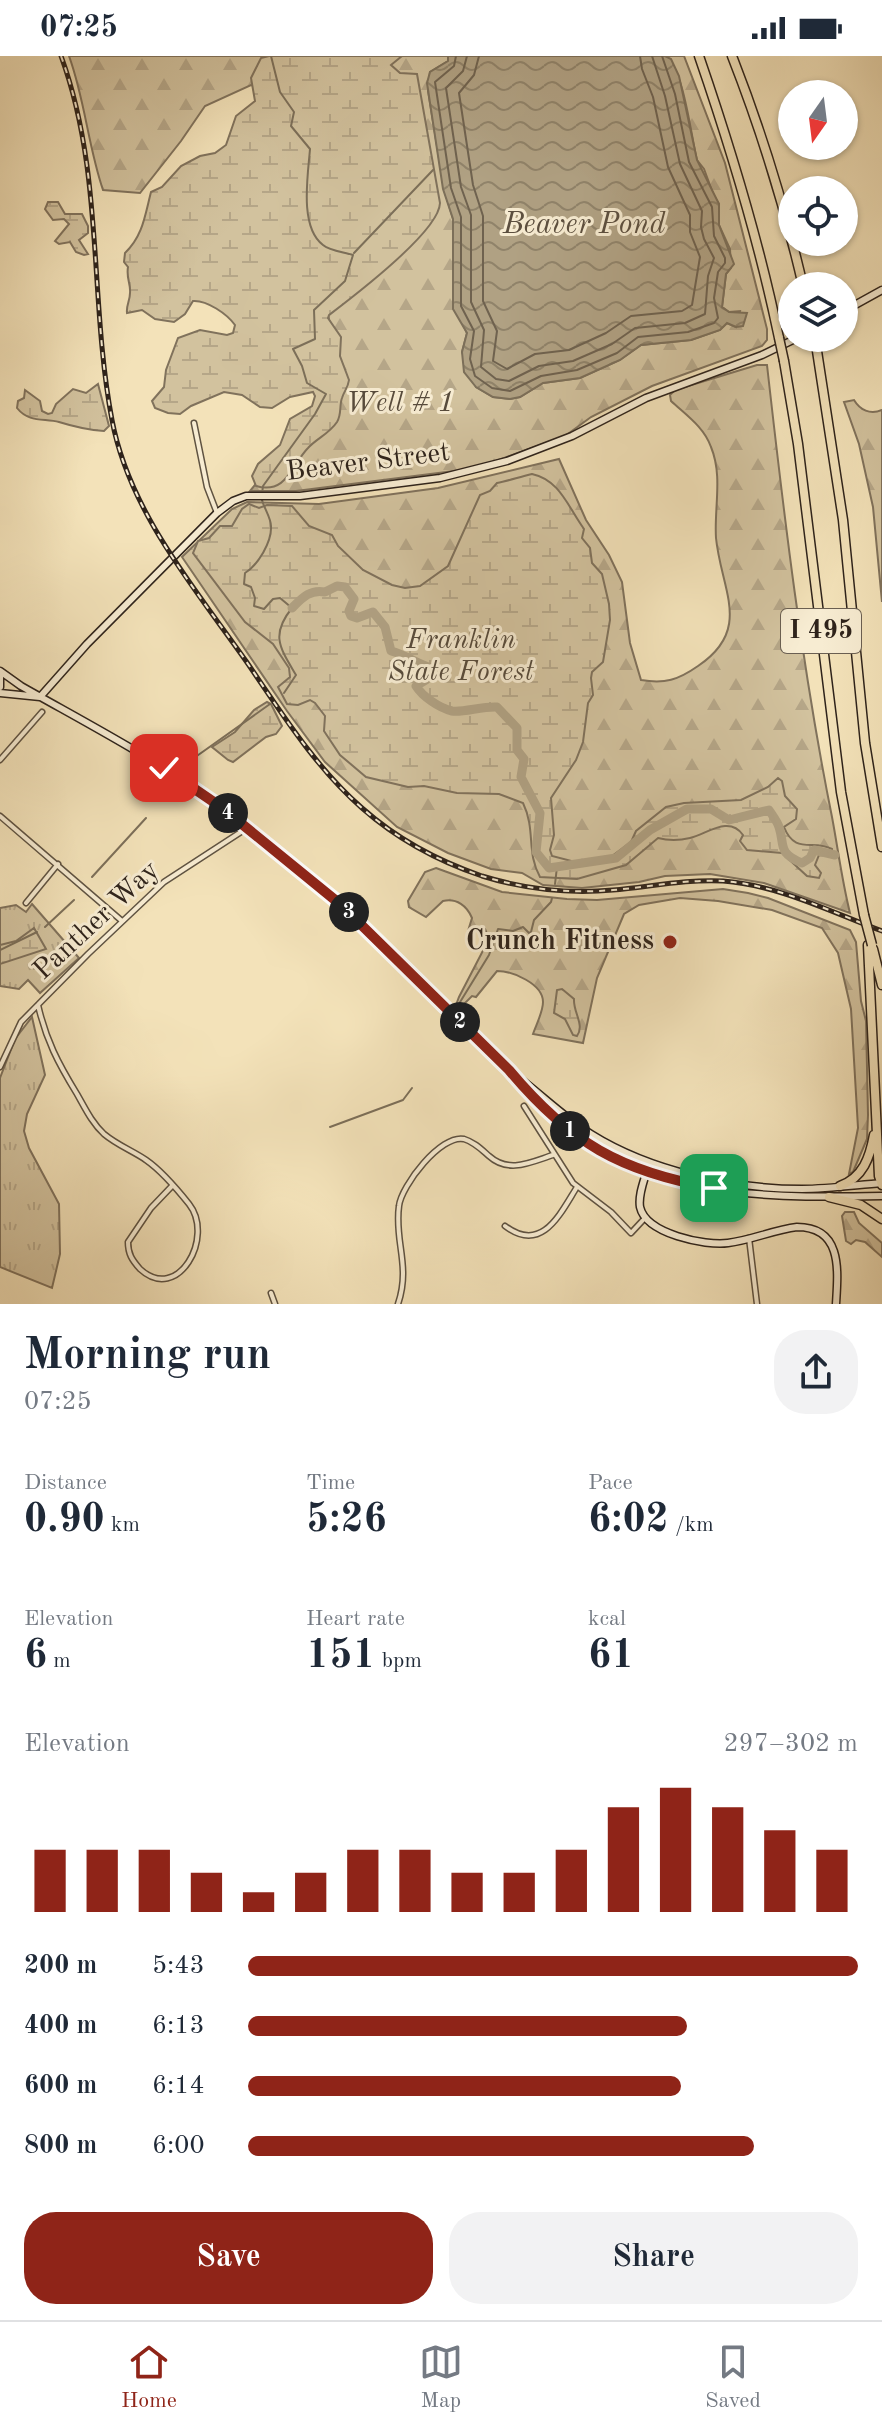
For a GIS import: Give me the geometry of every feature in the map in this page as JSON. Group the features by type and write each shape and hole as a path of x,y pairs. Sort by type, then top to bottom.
{"highway":[{"name":"I 495","path":"699,56 744,190 784,361 798,444 841,792 870,945 882,985"},
{"path":"732,56 779,195 799,272"},
{"name":"I 495","path":"817,352 843,520 860,701 882,847"},
{"path":"870,945 876,1114 882,1184"},
{"path":"840,1186 855,1178 867,1160 876,1114"},
{"path":"829,1197 861,1205 882,1219"}],"main road":[{"path":"858,303 882,290"},
{"name":"Beaver Street","path":"40,697 87,644 217,513 239,498 300,496 440,478 507,461 565,440 646,398 778,347"},
{"path":"0,672 0,690 40,697"},
{"path":"0,672 164,768 247,828 340,904 509,1070 588,1132 614,1147 669,1169 762,1186 802,1189 882,1184"},
{"path":"509,1070 526,1091 582,1141 646,1173 727,1190 829,1197 882,1196"},
{"path":"649,1162 640,1201 645,1218 657,1228 707,1242 729,1243 797,1227 814,1230 833,1248 838,1273 836,1304"}],"street":[{"path":"194,423 207,487 217,513"},
{"path":"0,760 42,712"},
{"path":"0,816 122,921"},
{"name":"Panther Way","path":"0,1067 16,1029 122,921 170,878 247,828"},
{"path":"26,903 58,864"},
{"path":"38,1005 52,1053 94,1124 109,1138 146,1160 172,1186 194,1210 197,1218 196,1246 184,1269 166,1281 144,1273 132,1260 128,1242 151,1208 172,1186"},
{"path":"524,1106 553,1155 577,1187 611,1212 631,1233 645,1218"},
{"path":"398,1304 404,1281 398,1219 400,1198 433,1151 455,1139 473,1142 493,1160 508,1166 553,1155"},
{"path":"505,1226 524,1236 547,1229 577,1187"},
{"path":"749,1238 757,1304"},
{"path":"271,1293 275,1304"}],"green space":[{"name":"Well # 1","path":"69,56 448,56 448,61 430,72 428,91 444,189 453,219 453,302 467,333 462,352 476,387 493,397 510,399 520,397 543,383 580,378 620,360 641,345 691,340 720,330 727,323 736,327 740,311 729,312 722,307 726,274 731,268 730,249 719,225 719,204 697,160 682,88 672,63 665,56 684,56 725,163 767,329 767,340 762,346 652,386 591,417 565,436 490,463 462,470 296,491 250,491 324,410 330,326 325,293 343,118 251,85 205,106 140,193 103,190"},
{"path":"402,56 391,65 400,73 417,74 440,203 426,230 411,246 329,315 341,337 340,356 349,380 341,401 339,419 308,448 282,482 266,488 256,486 252,476 258,464 280,445 290,419 312,406 313,392 290,397 272,408 260,407 242,395 224,392 180,414 155,408 152,401 164,387 166,370 178,338 200,330 227,335 233,333 235,325 216,308 198,301 193,301 185,314 174,322 155,319 142,310 127,313 130,290 128,267 124,262 125,253 136,240 142,225 151,192 162,187 181,166 200,156 215,153 226,145 236,116 255,101 251,78 261,58"},
{"path":"48,202 58,202 65,214 82,214 88,233 79,240 88,254 76,252 70,242 59,244 55,241 69,224 64,219 53,220 45,209"},
{"name":"Franklin State Forest","path":"757,365 767,365 803,648 850,913 764,883 710,874 665,876 582,888 543,885 522,873 491,869 448,853 397,827 325,762 182,557 232,509 247,502 319,504 438,488 559,459 586,520 622,582 630,643 641,680 678,678 715,652 725,638 730,608 716,538 715,458 704,433 671,401 670,395 675,390"},
{"path":"98,384 109,426 104,431 32,418 17,408 25,390 40,401 42,411 48,414 73,389 86,393"},
{"path":"854,400 866,411 882,410 882,602 873,507 859,444 844,402"},
{"path":"532,474 557,488 584,529 582,538 590,548 592,563 602,574 610,620 603,662 592,672 593,695 588,703 583,742 576,760 551,798 552,856 579,863 608,859 631,842 636,831 666,807 741,800 768,787 778,778 782,781 785,796 797,809 796,819 784,827 788,836 799,844 832,849 832,856 819,855 815,865 821,873 819,878 807,876 782,853 747,850 740,841 743,835 731,826 686,839 658,838 626,865 577,879 540,877 533,859 529,822 523,803 499,794 408,787 366,777 340,755 324,731 325,716 315,703 310,700 298,705 287,704 278,687 290,677 289,668 273,644 245,622 193,553 198,541 209,538 220,526 232,526 242,509 249,504 259,508 267,505 292,506 309,526 332,535 338,546 363,570 392,585 405,588 420,586 448,566 480,495 490,491 497,483"},
{"path":"267,702 282,726 276,734 266,737 233,762 212,747 235,732 254,710"},
{"path":"436,868 502,892 567,899 597,900 723,889 768,898 850,930 856,942 861,1001 866,1021 868,1115 867,1139 853,1172 849,1174 858,1128 851,1009 838,953 822,928 772,910 718,901 680,898 639,905 624,914 597,978 583,1043 533,1034 542,1010 542,996 533,984 511,973 497,971 476,997 472,996 459,1009 456,1005 459,997 489,939 485,929 468,931 472,918 457,902 443,901 426,917 409,907 408,901 425,872"},
{"path":"32,904 79,958 40,993 28,980 19,989 0,986 0,908 16,905 26,912"},
{"path":"34,928 46,949 0,964 0,945 16,941"},
{"path":"562,989 574,999 580,1027 577,1036 573,1035 565,1019 554,1013 557,990"},
{"path":"32,1017 45,1075 27,1114 24,1131 29,1148 59,1204 60,1254 52,1288 0,1267 0,1078 15,1039"},
{"path":"845,1212 854,1212 859,1223 882,1243 882,1257 865,1242 856,1240 851,1244 846,1241 842,1216"}],"water":[{"name":"Beaver Pond","path":"448,56 665,56 671,59 679,76 697,160 719,204 719,225 734,264 726,274 722,307 729,312 747,313 743,326 727,323 720,330 691,340 641,345 620,360 580,378 543,383 520,397 493,397 476,387 464,372 462,352 467,333 453,309 453,219 443,189 427,83 430,72 448,61"}],"waterway":[{"path":"262,494 263,486 326,394 307,383 293,349 315,339 314,310 345,281 353,255 326,247 315,237 307,200 310,149 291,126 294,112 280,92 271,56"},
{"path":"354,253 433,170"},
{"path":"262,500 271,532 255,565 245,573 244,584 251,587 254,606 264,609 273,599 280,598 292,608 279,634 282,649 296,675 284,693"},
{"path":"292,608 311,593 345,587 354,599 349,611 351,616 357,618 373,612 385,627 391,651 435,669 416,686 427,698 452,711 497,707 517,728 517,750 524,759 521,777 540,813 536,852 549,868 616,858 650,830 687,809 711,809 729,820 769,810 789,856 802,863 810,858 814,850 835,855"},
{"path":"185,770 194,758 270,704"},
{"path":"92,877 146,818"},
{"path":"555,884 557,867"},
{"path":"457,1007 489,955 498,929 513,931 523,927 531,932 534,920 552,898"},
{"path":"45,927 74,900"},
{"path":"0,950 37,932"},
{"path":"330,1127 403,1100 412,1088"}],"railway":[{"path":"61,56 75,100 84,145 100,329 112,420 133,486 148,517 185,576 329,775 389,830 434,856 482,876 530,887 580,891 723,881 764,888 804,900 882,931"}],"place":[{"name":"Crunch Fitness","path":"670,942"}],"route":[{"path":"164,768 221,807 340,904 509,1070 526,1091 582,1141 653,1175 714,1188"}]}
